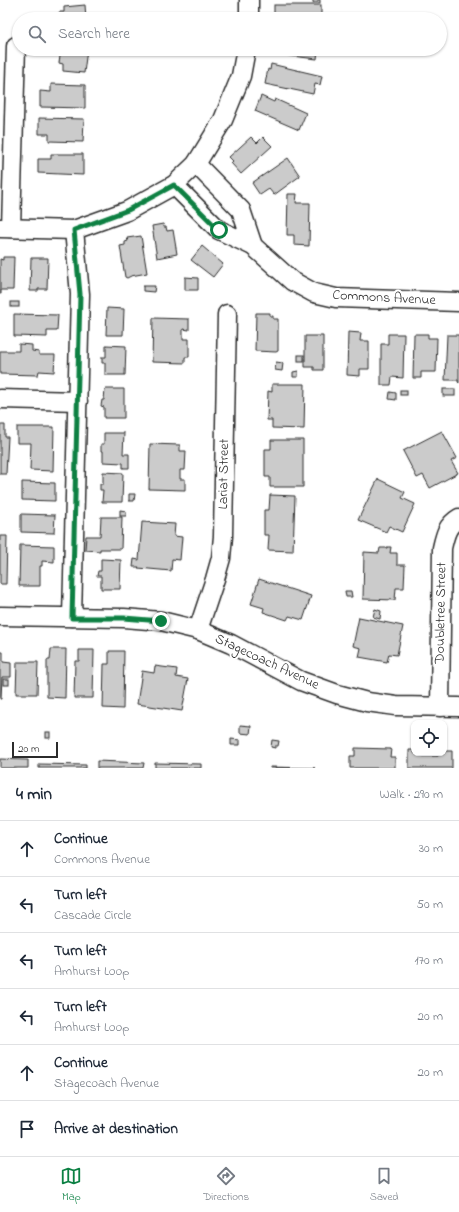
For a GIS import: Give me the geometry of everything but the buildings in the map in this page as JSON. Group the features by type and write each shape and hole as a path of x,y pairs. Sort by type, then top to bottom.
{"street":[{"path":"249,0 249,12"},
{"path":"15,56 5,228 74,230 128,210 174,185 196,164 223,120 241,76 245,56"},
{"path":"196,164 242,210 253,246"},
{"name":"Commons Avenue","path":"174,185 219,230 253,246 292,282 314,293 336,298 459,302"},
{"path":"72,618 80,294 74,230"},
{"name":"Lariat Street","path":"198,630 221,558 223,536 227,314"},
{"path":"0,399 78,401"},
{"name":"Doubletree Street","path":"440,707 442,548 446,533 456,519"},
{"name":"Stagecoach Avenue","path":"0,616 124,618 161,621 198,630 232,644 301,681 337,694 366,702 396,706 459,707"}],"route":[{"path":"161,621 124,618 72,618 80,294 74,230 128,210 174,185 219,230"}]}
